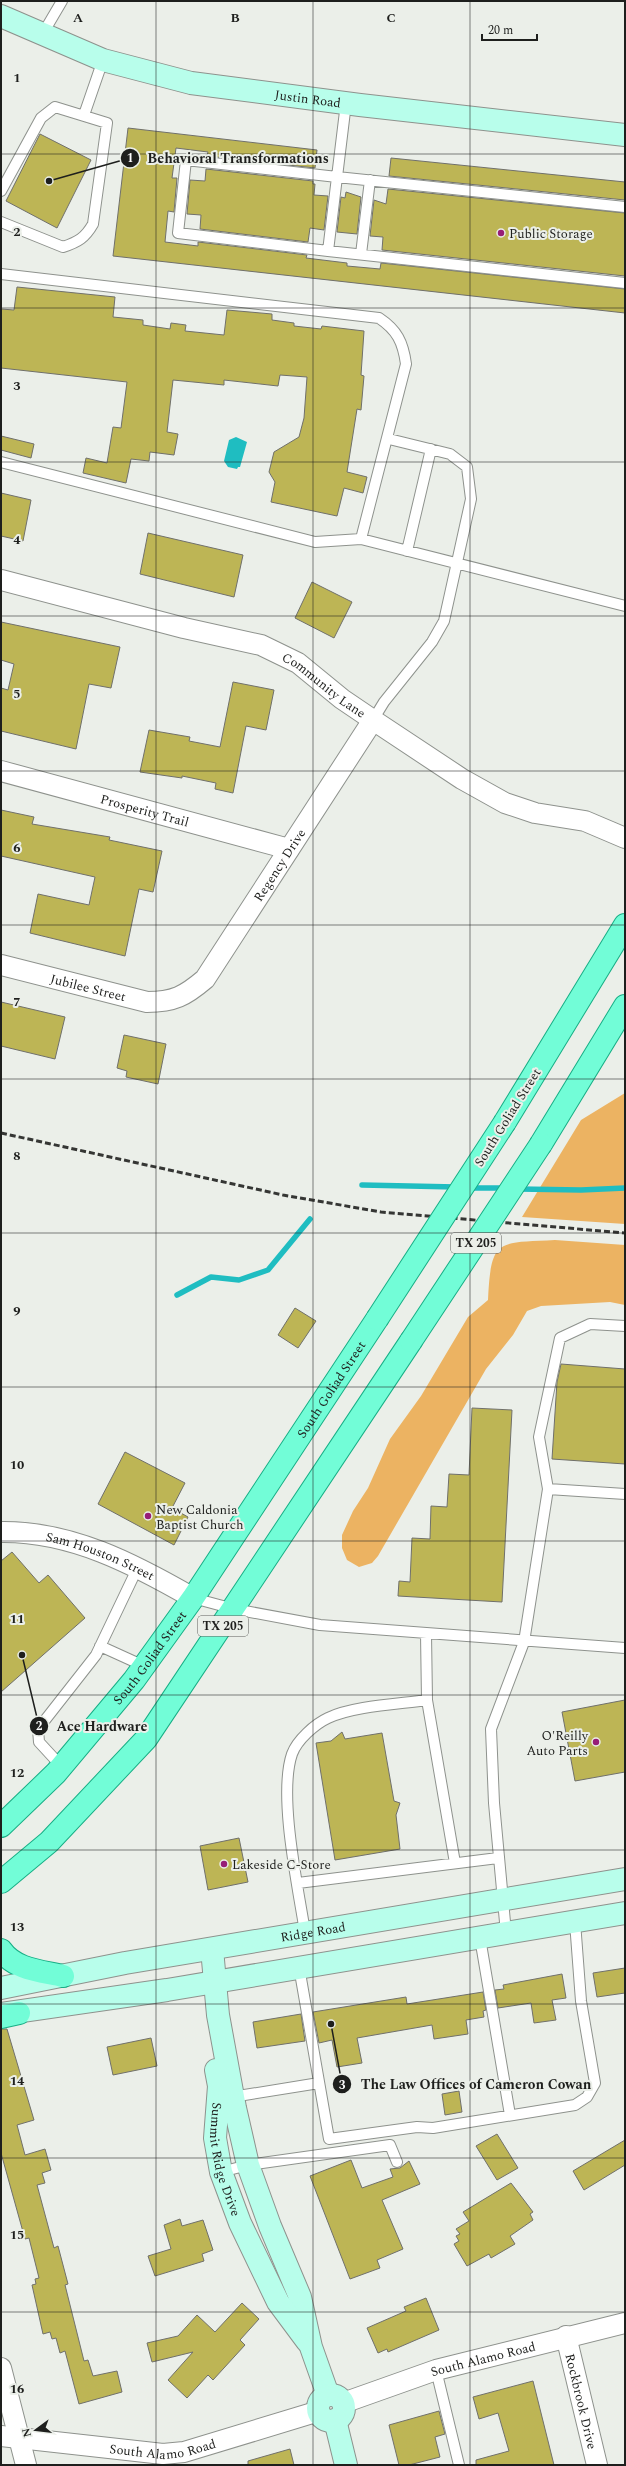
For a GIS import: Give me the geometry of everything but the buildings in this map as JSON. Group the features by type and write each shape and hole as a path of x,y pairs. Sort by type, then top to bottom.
{"main road":[{"name":"South Goliad Street","path":"1,1826 62,1767 110,1712 193,1598 377,1320 505,1122 625,925"},
{"name":"TX 205","path":"3,1885 49,1842 146,1739 234,1609 541,1144 625,1006"},
{"path":"1,1950 6,1957 20,1966 63,1976"}],"street":[{"name":"Justin Road","path":"1,16 42,35 104,60 191,83 346,103 625,135"},
{"name":"Community Lane","path":"1,580 184,628 261,645 298,663 342,699 373,720 462,779 506,803 536,813 585,821 625,838"},
{"name":"Regency Drive","path":"175,998 186,995 205,978 373,720"},
{"name":"Prosperity Trail","path":"1,771 289,849"},
{"name":"Jubilee Street","path":"1,965 147,1002 165,1002 175,998"},
{"name":"Sam Houston Street","path":"1,1532 43,1535 69,1541 108,1554 138,1568 193,1598"},
{"name":"Ridge Road","path":"1,1988 125,1963 625,1879"},
{"path":"7,2015 625,1913"},
{"name":"Summit Ridge Drive","path":"203,1951 208,1982 218,2015 226,2098 270,2226 300,2297 311,2347 331,2407 346,2465"},
{"name":"Summit Ridge Drive","path":"226,2098 216,2138 221,2172 240,2223 278,2302 311,2347"},
{"name":"South Alamo Road","path":"10,2436 163,2454 174,2459 184,2452 331,2407 436,2370 566,2336 625,2324"},
{"name":"Rockbrook Drive","path":"566,2336 597,2465"},
{"path":"1,2368 10,2436 26,2465"}],"lane":[{"path":"42,35 62,1"},
{"path":"84,115 104,60"},
{"path":"328,251 346,103"},
{"path":"1,191 41,118 55,107 107,123 93,224 86,237 77,243 63,247 1,222"},
{"path":"625,207 186,160 178,233 328,251 625,283"},
{"path":"361,254 370,180"},
{"path":"1,274 379,318 391,326 400,337 406,364 389,439 361,540"},
{"path":"373,720 384,702 432,642 444,620 458,563 471,499 466,467 450,454 389,439"},
{"path":"407,551 431,449"},
{"path":"1,462 315,542 361,540 458,563 625,606"},
{"path":"506,1933 498,1858 491,1729 524,1642 548,1489 539,1437 560,1338 590,1324 625,1326"},
{"path":"548,1489 625,1494"},
{"path":"62,1767 39,1742 38,1729 96,1655 138,1568"},
{"path":"193,1598 234,1609 320,1625 524,1642 625,1648"},
{"path":"426,1634 427,1700 455,1863"},
{"path":"100,1646 144,1666"},
{"path":"305,1932 286,1791 292,1754 300,1740 326,1718 341,1713 427,1700"},
{"path":"298,1883 498,1858"},
{"path":"299,1967 329,2139 417,2127 433,2128 576,2105 587,2097 595,2083 581,2001 575,1922"},
{"path":"480,1938 510,2115"},
{"path":"226,2098 320,2083"},
{"path":"221,2172 248,2164 390,2145 397,2162"},
{"path":"436,2370 460,2465"}],"shaded area":[{"path":"625,1093 625,1224 522,1217 581,1120"},
{"path":"555,1240 625,1245 625,1305 610,1302 541,1306 527,1311 513,1335 486,1369 378,1556 372,1563 359,1567 347,1560 342,1548 342,1535 353,1511 368,1488 390,1439 421,1396 468,1317 488,1300 489,1280 495,1255 501,1248 509,1244"}],"water":[{"path":"236,437 247,442 240,467 237,469 228,467 224,461 229,440"}],"waterway":[{"path":"362,1185 456,1187"},
{"path":"468,1188 506,1188"},
{"path":"518,1189 581,1190 625,1188"},
{"path":"177,1295 211,1277 239,1280 268,1270 310,1219"}],"railway":[{"path":"1,1133 283,1195 381,1212 625,1233"}],"place":[{"name":"Behavioral Transformations","path":"49,181"},
{"name":"Public Storage","path":"501,233"},
{"name":"New Caldonia Baptist Church","path":"148,1516"},
{"name":"Ace Hardware","path":"22,1655"},
{"name":"O'Reilly Auto Parts","path":"596,1742"},
{"name":"Lakeside C-Store","path":"224,1864"},
{"name":"The Law Offices of Cameron Cowan","path":"331,2024"}]}
